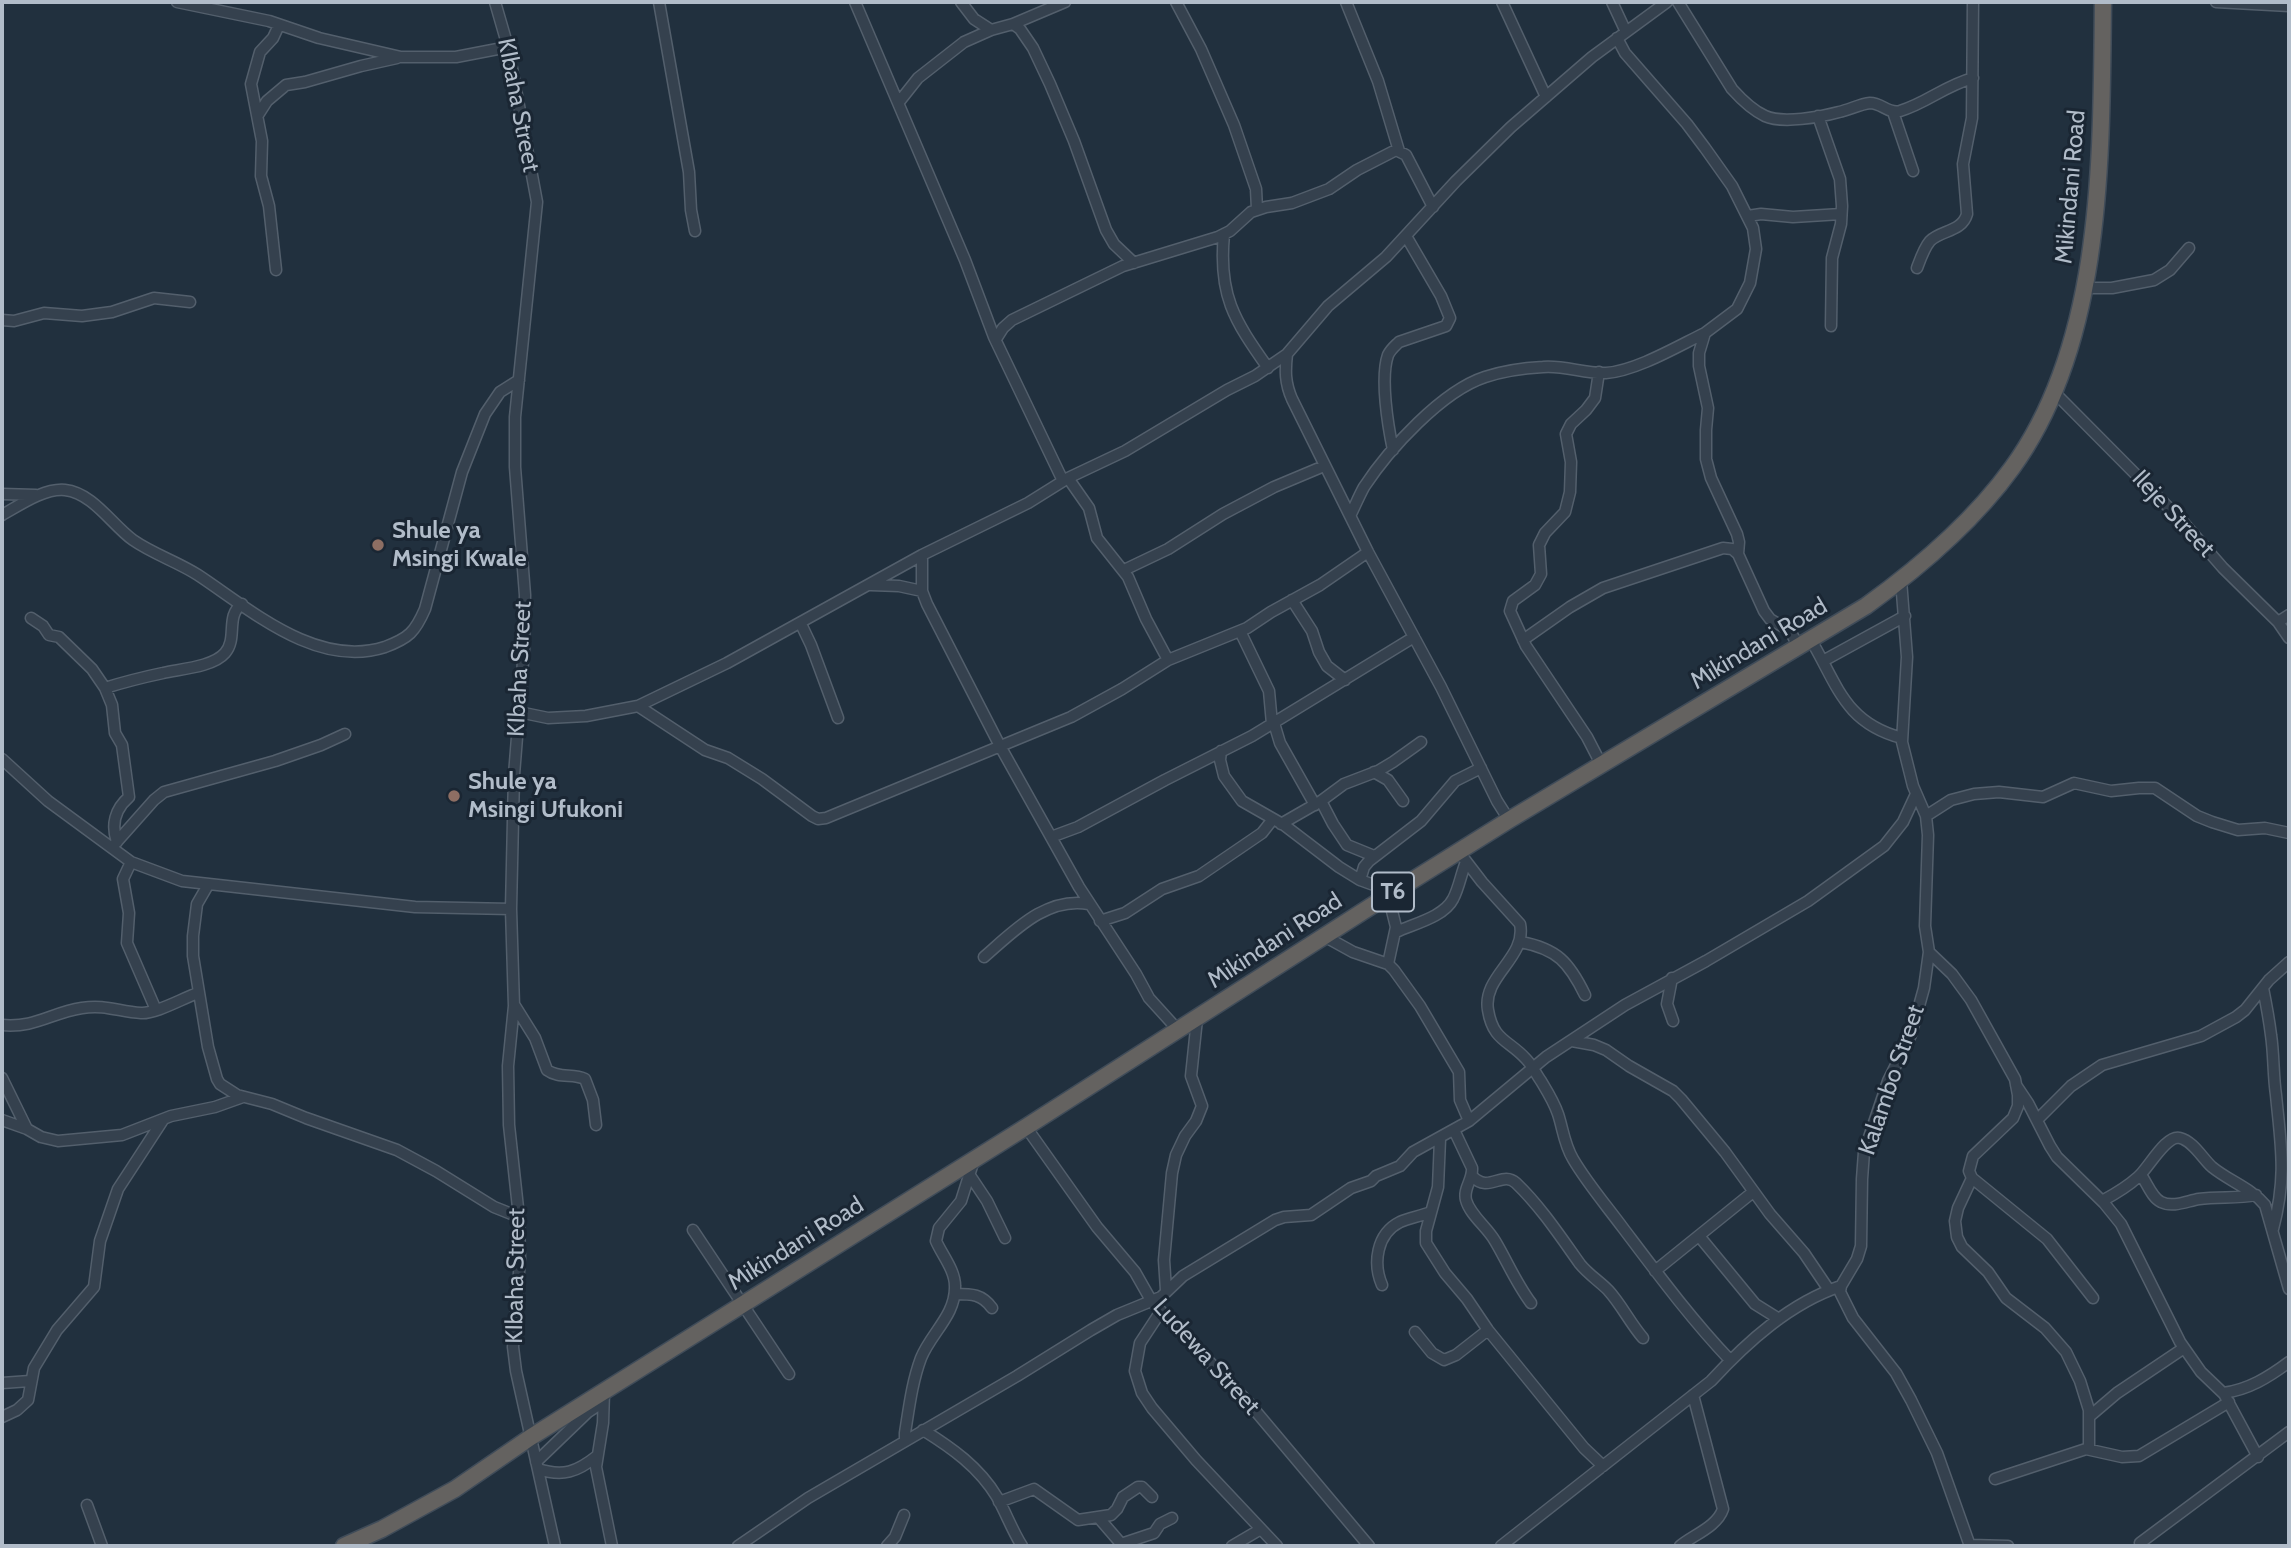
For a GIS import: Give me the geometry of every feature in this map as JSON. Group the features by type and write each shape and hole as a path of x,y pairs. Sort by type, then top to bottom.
{"highway":[{"name":"Mikindani Road","path":"344,1546 382,1530 455,1489 530,1437 604,1397 742,1305 972,1167 1027,1127 1324,936 1391,894 1462,857 1509,820 1866,606 1901,580 1976,512 2003,480 2028,445 2054,392 2081,313 2093,239 2102,82 2103,2"}],"street":[{"path":"177,2 401,57"},
{"name":"KIbaha Street","path":"495,2 508,47 537,202 514,417 525,595 524,649 514,775 511,909 514,1006 508,1066 509,1125 519,1217 520,1259 513,1347 555,1546"},
{"path":"659,2 689,172 695,231"},
{"path":"855,2 899,102 996,340 1065,480 1089,508 1097,538 1124,570 1168,660"},
{"path":"961,2 974,19 991,30"},
{"path":"899,102 918,78 964,42 1065,2"},
{"path":"1176,2 1201,49 1234,125 1256,189 1257,209"},
{"path":"1346,2 1378,81 1399,151"},
{"path":"1502,2 1546,97"},
{"path":"1350,516 1363,489 1393,450 1456,391 1485,377 1540,367 1554,366 1599,372 1627,369 1705,333 1737,309 1750,283 1756,250 1748,216 1732,186 1687,124 1625,53 1612,2"},
{"path":"519,712 548,718 586,716 638,706 727,663 922,555 1125,451 1268,368 1287,354 1328,306 1386,257 1456,181 1511,127 1621,35 1667,2"},
{"path":"1678,2 1732,89 1766,117 1784,119 1818,116 1869,103 1894,112 1923,102 1943,88 1973,78"},
{"path":"1917,268 1932,239 1960,226 1967,214 1963,164 1972,118 1973,2"},
{"path":"2216,2 2289,6"},
{"path":"1013,24 1027,38 1050,84 1106,230 1114,244 1134,262"},
{"path":"276,270 269,206 261,176 262,141 252,79 260,52 279,25"},
{"path":"258,115 267,101 286,85 401,57 456,57 508,47"},
{"path":"1894,112 1913,172"},
{"path":"1818,116 1840,179 1842,214 1832,258 1831,326"},
{"path":"996,340 1012,320 1123,266 1224,234 1257,209 1292,203 1329,190 1368,164 1396,150 1406,155 1433,207"},
{"path":"1748,216 1842,214"},
{"path":"1224,234 1223,283 1226,295 1243,331 1268,368"},
{"path":"1393,450 1386,389 1388,355 1399,342 1446,326 1450,318 1441,296 1406,236"},
{"path":"2085,288 2112,288 2154,280 2170,270 2189,248"},
{"path":"2,320 14,321 44,313 82,316 112,312 154,299 190,302"},
{"path":"1705,333 1699,353 1699,366 1708,408 1706,459 1711,478 1737,534 1738,554 1764,611 1770,619 1790,631 1823,661 1856,715 1880,732 1902,738"},
{"path":"1287,354 1287,388 1324,466 1509,820"},
{"path":"1599,372 1595,398 1571,424 1566,434 1571,462 1570,492 1565,512 1545,533 1539,545 1541,574 1535,585 1517,597 1510,611 1523,640 1552,688 1587,737 1602,766"},
{"path":"2,494 40,495 66,490 78,494 135,541 196,573 292,636 310,644 341,650 366,651 398,642 412,634 425,609 462,472 485,414 500,391 519,380"},
{"name":"Ileje Street","path":"2054,392 2278,622 2289,638"},
{"path":"1124,570 1168,549 1223,514 1324,466"},
{"path":"2,515 40,495"},
{"path":"1523,640 1570,607 1617,582 1723,548 1732,549 1738,554"},
{"path":"638,706 705,750 728,758 762,779 818,819 1071,717 1168,660 1240,631 1320,585 1368,552"},
{"path":"922,555 922,592 1000,746 1089,904 1149,998 1178,1030"},
{"name":"Kalambo Street","path":"1841,1286 1857,1259 1861,1246 1861,1180 1864,1152 1888,1081 1911,1035 1929,952 1925,926 1928,835 1926,817 1907,766 1902,738 1908,657 1901,580"},
{"path":"866,586 891,585 922,592"},
{"path":"1292,600 1312,631 1327,666 1345,680"},
{"path":"105,688 165,672 188,669 220,657 230,645 233,614 242,604"},
{"path":"2278,622 2289,615"},
{"path":"1823,661 1905,616"},
{"path":"31,618 43,626 49,635 59,637 92,669 105,688 112,705 115,733 122,745 129,797 114,822 114,845"},
{"path":"801,624 838,718"},
{"path":"1240,631 1269,691 1273,723 1279,740 1348,845 1374,856"},
{"path":"1051,837 1078,827 1273,723 1414,637"},
{"path":"114,845 164,792 275,761 345,734"},
{"path":"1100,921 1125,913 1162,889 1199,876 1277,821 1318,803 1344,784 1394,762 1421,742"},
{"path":"1221,751 1222,773 1239,798 1277,821 1339,867 1391,894 1396,932 1388,964"},
{"path":"2,760 48,802 114,845 131,862 182,881 415,907 511,909"},
{"path":"1360,880 1364,867 1374,856 1420,821 1455,781 1481,768"},
{"path":"1374,772 1388,780 1403,801"},
{"path":"1926,817 1951,800 1974,794 2000,792 2043,797 2074,783 2111,790 2155,789 2197,816 2212,822 2238,830 2265,828 2289,833"},
{"path":"738,1546 808,1499 1117,1315 1152,1302 1183,1276 1275,1220 1318,1212 1344,1192 1401,1166 1413,1152 1469,1121 1546,1057 1625,1005 1808,901 1884,846 1903,822 1916,794"},
{"path":"1396,932 1448,906 1453,899 1462,857"},
{"path":"1462,857 1520,924 1521,942 1492,985 1488,998 1490,1020 1499,1036 1526,1058 1533,1069 1557,1110 1565,1143 1573,1159 1656,1271 1730,1360"},
{"path":"131,862 123,879 129,913 127,943 156,1010"},
{"path":"208,885 197,904 193,936 198,993 217,1079 230,1092 272,1104 397,1150 494,1207 519,1217"},
{"path":"984,957 1014,929 1038,914 1071,902 1089,904"},
{"path":"1324,936 1353,951 1388,964 1420,1006 1459,1072 1460,1100 1469,1121"},
{"path":"1521,942 1533,944 1564,960 1572,969 1585,995"},
{"path":"1929,952 1952,974 1971,1000 2057,1157 2102,1201 2126,1231 2184,1348 2201,1372 2226,1398 2258,1457"},
{"path":"2037,1120 2071,1086 2102,1065 2218,1028 2245,1010 2289,962"},
{"path":"1672,978 1667,1004 1673,1021"},
{"path":"2263,988 2282,1137 2283,1174 2273,1228"},
{"path":"2,1025 39,1023 62,1012 88,1007 106,1006 142,1014 198,993"},
{"path":"514,1006 535,1038 547,1070 561,1076 586,1079 593,1100 596,1125"},
{"path":"1166,1290 1164,1260 1168,1198 1174,1162 1202,1106 1191,1076 1197,1018"},
{"path":"1572,1041 1606,1050 1673,1091 1725,1152 1753,1192 1804,1253 1829,1290"},
{"path":"2,1081 27,1129"},
{"path":"2016,1085 2018,1106 2013,1118 1973,1156 1969,1171 1972,1178 2047,1239 2093,1298"},
{"path":"2,1120 49,1140 92,1139 122,1135 171,1116 222,1105 243,1097"},
{"path":"2,1417 26,1403 34,1368 57,1330 93,1287 100,1241 118,1189 163,1120"},
{"name":"Ludewa Street","path":"1027,1127 1097,1227 1135,1272 1152,1302 1248,1402 1370,1546"},
{"path":"1454,1130 1472,1168 1472,1176 1465,1192 1469,1208 1494,1240 1512,1275 1531,1303"},
{"path":"2102,1201 2141,1175 2167,1143 2178,1137 2187,1142 2212,1167 2256,1195 2265,1205 2289,1289"},
{"path":"1440,1139 1438,1187 1426,1231 1426,1243 1488,1330 1584,1448 1603,1466"},
{"path":"972,1167 1005,1238"},
{"path":"905,1441 918,1368 932,1337 948,1315 955,1294 955,1281 936,1237 939,1228 961,1201 972,1167"},
{"path":"2141,1175 2156,1199 2174,1205 2200,1199 2256,1195"},
{"path":"1472,1176 1489,1184 1505,1178 1513,1180 1544,1214 1581,1265 1608,1291 1643,1338"},
{"path":"1972,1178 1958,1208 1955,1221 1957,1237 1962,1247 1988,1272 2006,1298 2045,1328 2066,1352 2080,1381 2090,1416 2089,1449"},
{"path":"1656,1271 1753,1192"},
{"path":"1382,1285 1376,1261 1383,1240 1397,1223 1431,1212"},
{"path":"693,1230 789,1374"},
{"path":"1699,1236 1755,1304 1779,1320"},
{"path":"1501,1546 1711,1381 1730,1360 1779,1320 1799,1305 1841,1286 1841,1296 1846,1307 1896,1373 1911,1400 1937,1453 1970,1546 2008,1546"},
{"path":"955,1294 978,1295 992,1308"},
{"path":"1161,1311 1140,1343 1135,1371 1142,1393 1196,1460 1274,1545"},
{"path":"1415,1332 1432,1353 1444,1360 1456,1355 1488,1330"},
{"path":"2090,1416 2117,1393 2184,1348"},
{"path":"1995,1479 2089,1449 2122,1457 2139,1456 2226,1398 2269,1377 2289,1362"},
{"path":"2,1383 30,1381"},
{"path":"1679,1546 1709,1526 1720,1516 1723,1509 1693,1395"},
{"path":"597,1456 571,1473 558,1474 537,1466 604,1397"},
{"path":"604,1397 596,1467 612,1546"},
{"path":"923,1430 955,1450 984,1479 1022,1546"},
{"path":"2140,1543 2289,1432"},
{"path":"999,1502 1034,1489 1075,1520 1105,1517 1115,1513 1123,1497 1138,1487 1142,1487 1152,1497"},
{"path":"88,1505 102,1546"},
{"path":"891,1545 904,1515"},
{"path":"1098,1517 1119,1545 1154,1533 1160,1524 1172,1518"},
{"path":"1235,1546 1261,1529"},
{"path":"370,1546 382,1530"}],"place":[{"name":"Shule ya Msingi Kwale","path":"378,545"},
{"name":"Shule ya Msingi Ufukoni","path":"454,796"}]}
